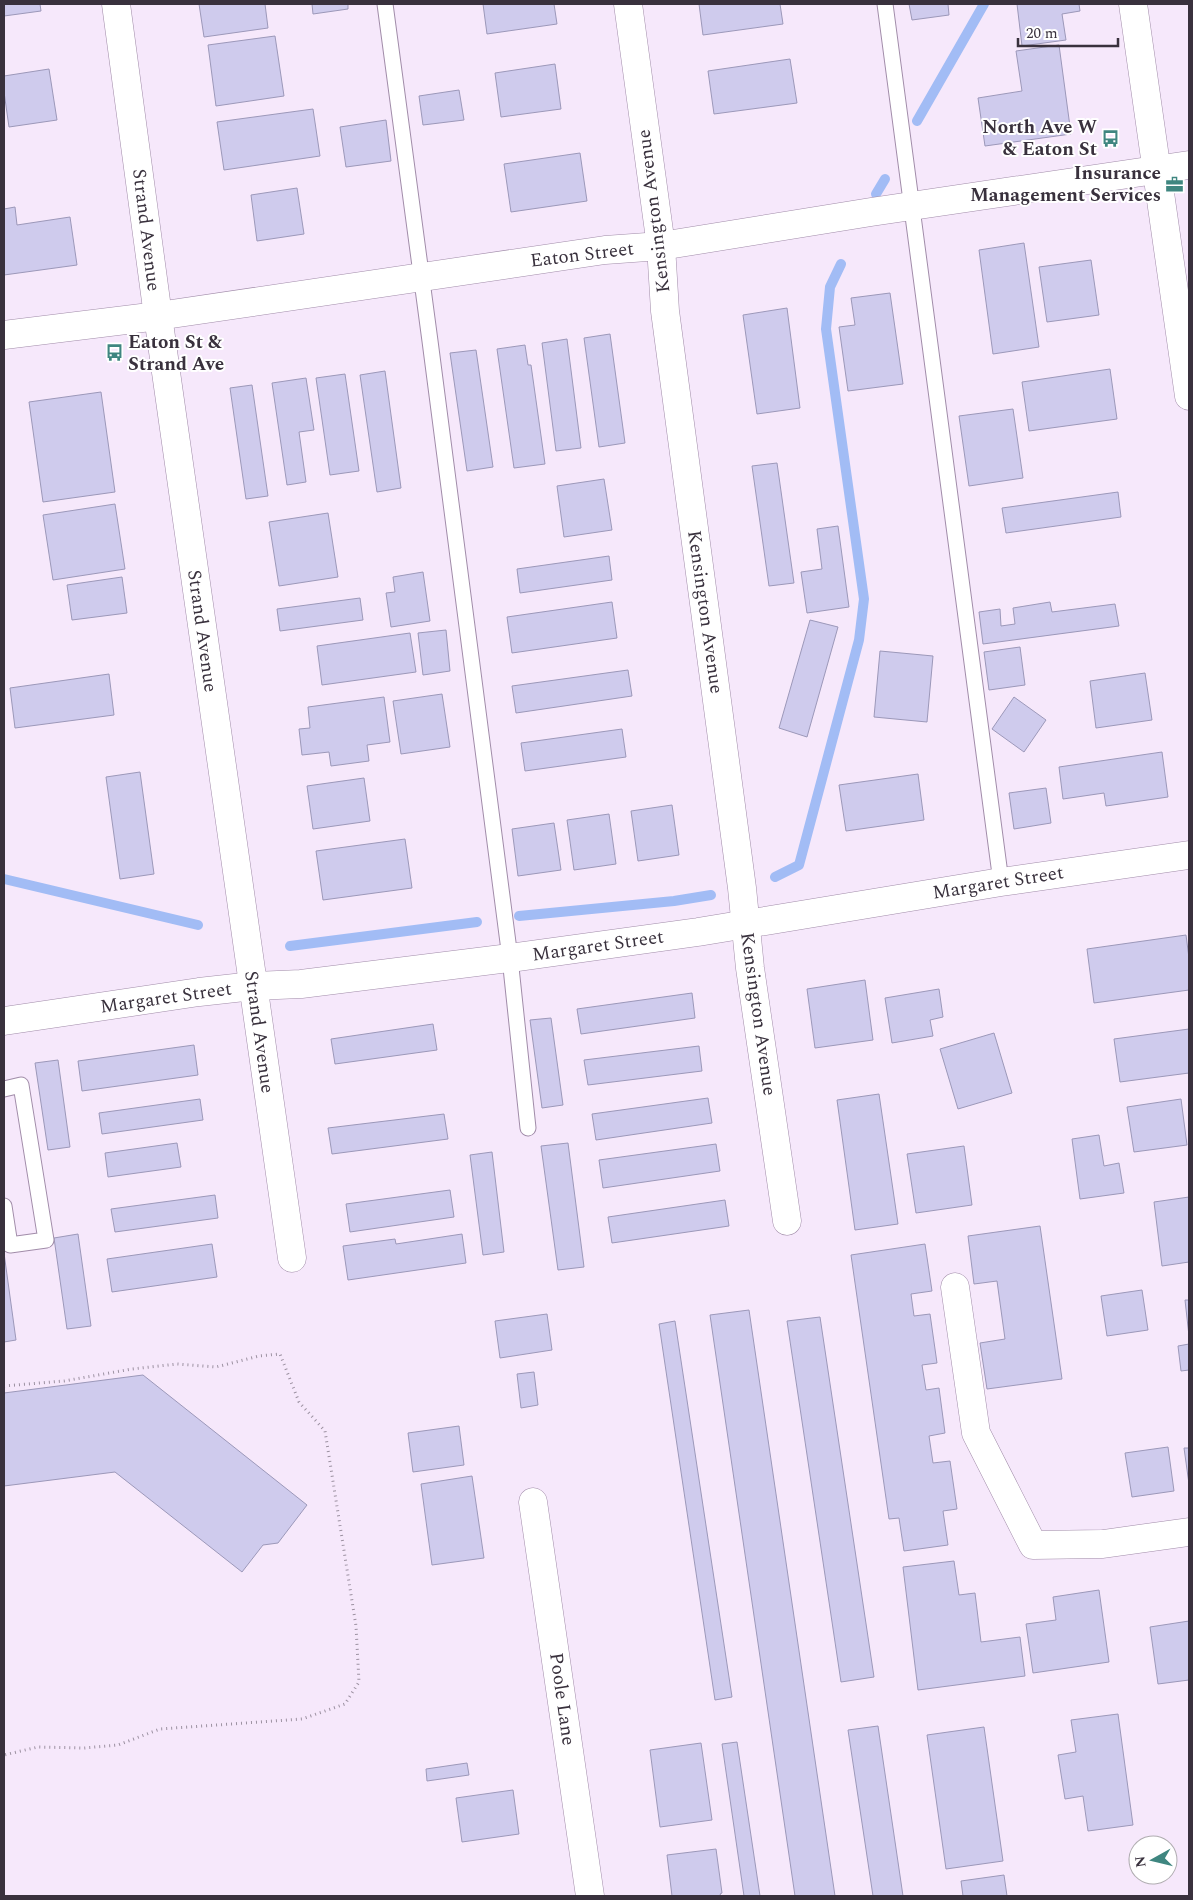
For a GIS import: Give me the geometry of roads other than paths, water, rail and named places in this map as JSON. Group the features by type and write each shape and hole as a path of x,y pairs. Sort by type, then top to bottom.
{"street":[{"name":"Strand Avenue","path":"116,4 158,316 292,1258"},
{"name":"Kensington Avenue","path":"628,4 661,246 665,310 738,859 744,924 787,1220"},
{"path":"1133,4 1189,396"},
{"name":"Eaton Street","path":"4,335 158,316 605,250 661,246 1189,165"},
{"name":"Margaret Street","path":"4,1021 199,992 253,986 301,984 510,958 744,924 1001,882 1189,855"},
{"path":"955,1287 976,1432 1034,1545 1103,1544 1189,1532"},
{"name":"Poole Lane","path":"533,1502 590,1896"}],"lane":[{"path":"384,4 422,277 510,958 528,1128"},
{"path":"885,4 1001,882"},
{"path":"4,1089 21,1085 46,1240 10,1245 4,1206"}],"waterway":[{"path":"917,121 984,4"},
{"path":"876,194 885,179"},
{"path":"775,877 799,865 859,640 864,599 826,329 830,287 841,264"},
{"path":"4,879 198,925"},
{"path":"519,916 674,901 711,895"},
{"path":"290,946 477,922"}],"place":[{"name":"North Ave W & Eaton St","path":"1111,138"},
{"name":"Insurance Management Services","path":"1175,184"},
{"name":"Eaton St & Strand Ave","path":"114,353"}]}
